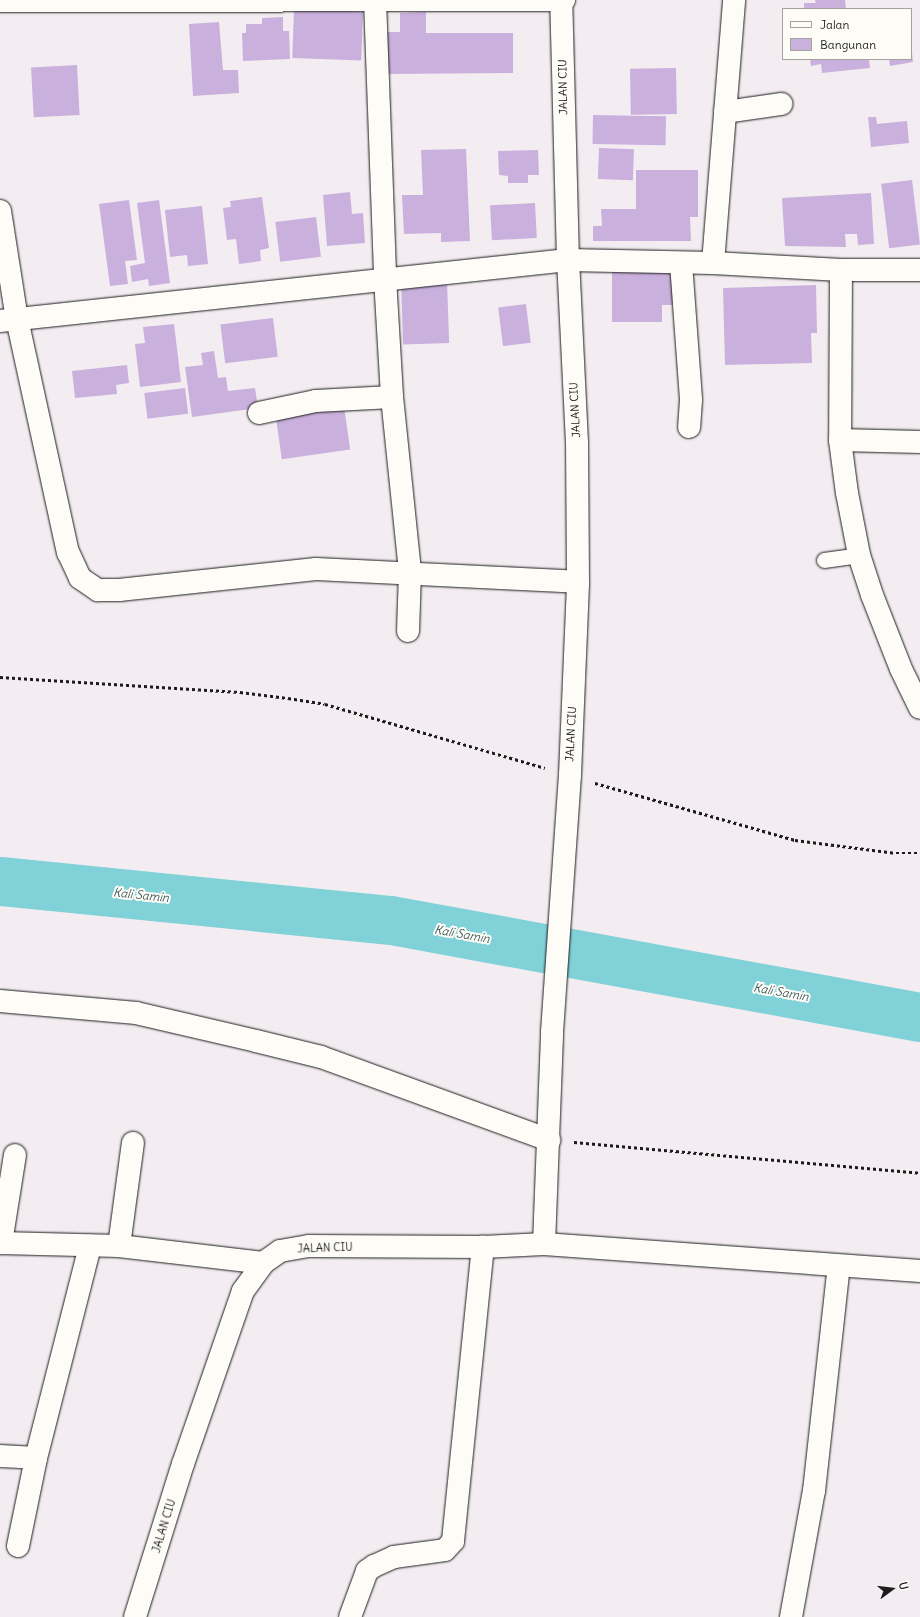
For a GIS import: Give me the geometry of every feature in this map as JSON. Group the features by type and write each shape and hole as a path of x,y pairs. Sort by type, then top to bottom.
{"street":[{"path":"375,0 385,278 392,397 410,572 408,631"},
{"path":"0,1 562,0"},
{"name":"JALAN CIU","path":"549,1140 552,1032 570,775 578,582 577,443 568,260 562,0"},
{"path":"713,263 734,0"},
{"path":"725,112 781,104"},
{"path":"0,211 9,320 68,552 80,578 98,590 119,590 293,570 410,572 578,582"},
{"path":"9,320 385,278 568,260 713,263 841,270 920,270"},
{"path":"681,263 691,400 689,427"},
{"path":"841,270 840,440 847,493 859,555 911,667 920,708"},
{"path":"259,413 316,401 392,397"},
{"path":"840,440 920,442"},
{"path":"0,1001 136,1013 321,1057 549,1140 544,1244"},
{"path":"119,1246 133,1143"},
{"path":"15,1155 1,1243 119,1246 263,1263"},
{"name":"JALAN CIU","path":"135,1617 226,1336 243,1291 263,1263 280,1251 309,1246 483,1247 544,1244 920,1272"},
{"path":"18,1546 36,1458 90,1246"},
{"path":"350,1617 367,1571 374,1566 394,1557 445,1550 454,1542 483,1247"},
{"path":"791,1617 814,1491 839,1266"},
{"path":"0,1456 36,1458"}],"lane":[{"path":"824,560 859,555"}],"path":[{"path":"0,677 240,692 325,704 795,840 896,853 920,853"},
{"path":"549,1140 920,1174"}],"building":[{"path":"815,0 845,0 846,8 804,8 804,3 816,3"},
{"path":"294,9 363,11 361,60 292,58"},
{"path":"426,12 426,33 513,33 513,73 386,74 386,32 400,32 400,13"},
{"path":"283,17 283,31 289,31 290,59 243,61 242,33 246,33 246,24 262,24 262,18"},
{"path":"219,22 223,70 238,70 239,93 193,96 189,24"},
{"path":"912,53 913,62 890,66 889,60 912,60"},
{"path":"810,60 869,60 870,68 822,73 821,64 811,66"},
{"path":"77,65 80,115 34,117 31,67"},
{"path":"676,68 677,114 631,115 630,69"},
{"path":"593,115 666,116 665,145 592,144"},
{"path":"868,117 876,117 877,124 907,121 909,143 871,147"},
{"path":"599,148 634,149 633,180 598,179"},
{"path":"466,149 470,241 441,242 441,233 404,234 402,195 423,195 421,150"},
{"path":"538,150 539,175 528,175 528,183 508,183 508,176 499,175 498,151"},
{"path":"636,170 698,170 698,217 690,217 691,241 593,241 593,226 602,226 601,209 636,209"},
{"path":"912,180 920,245 889,248 881,184"},
{"path":"350,192 352,214 363,213 365,243 327,246 323,195"},
{"path":"871,193 874,244 858,245 857,234 845,234 846,247 785,246 782,198"},
{"path":"262,197 269,248 260,250 261,261 239,264 236,239 227,240 223,208 231,207 230,201"},
{"path":"129,200 137,260 125,261 128,284 110,286 99,204"},
{"path":"159,200 170,283 149,286 148,279 132,282 130,266 145,263 137,203"},
{"path":"535,203 537,238 492,240 490,205"},
{"path":"202,206 208,264 188,266 187,255 170,257 165,210"},
{"path":"316,217 321,257 280,262 275,222"},
{"path":"612,270 676,270 677,305 662,305 662,322 612,322"},
{"path":"447,281 449,343 403,345 401,283"},
{"path":"816,285 817,333 811,333 812,363 725,365 723,288"},
{"path":"526,304 531,343 503,346 498,307"},
{"path":"273,318 278,357 225,363 220,324"},
{"path":"174,324 181,382 140,387 135,344 145,343 143,327"},
{"path":"214,351 218,378 226,377 228,391 255,388 258,408 192,417 185,367 203,365 201,353"},
{"path":"127,365 129,383 116,385 117,394 75,398 72,371"},
{"path":"185,388 188,414 147,419 144,393"},
{"path":"344,406 350,450 282,459 276,416"}],"waterway":[{"name":"Kali Samin","path":"0,881 391,920 920,1017"}]}
